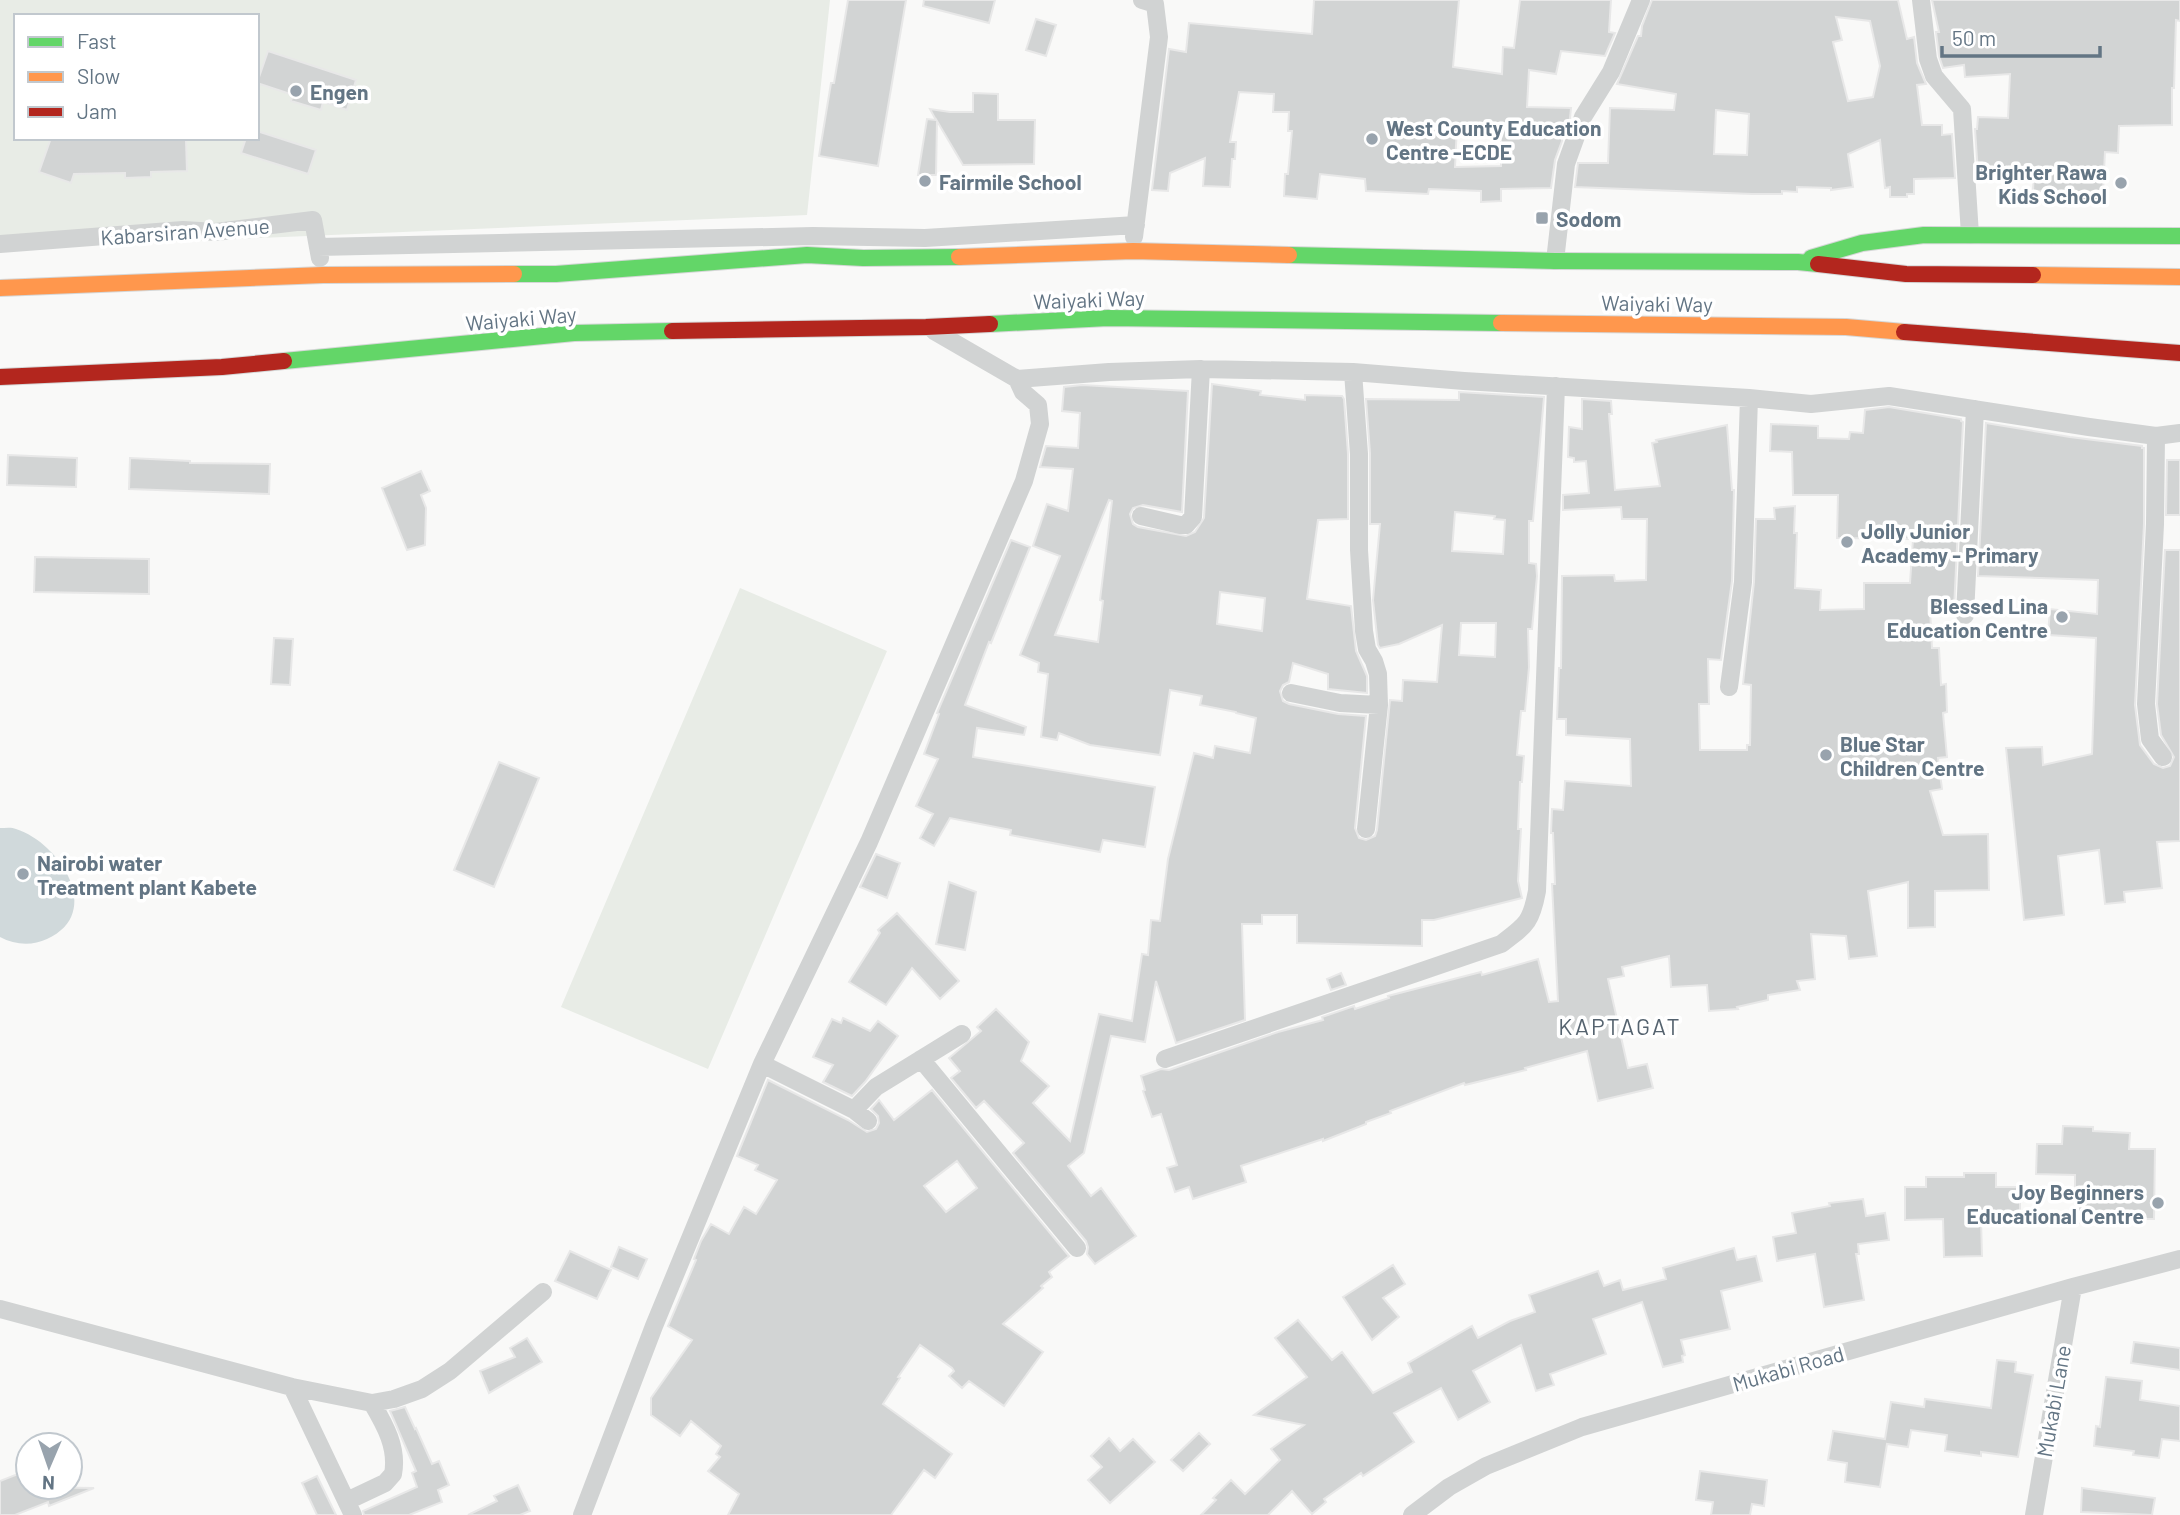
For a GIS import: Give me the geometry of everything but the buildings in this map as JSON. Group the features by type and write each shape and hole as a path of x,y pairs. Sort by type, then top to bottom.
{"highway":[{"name":"Waiyaki Way","path":"1798,262 1862,243 1924,235 2180,236"},
{"name":"Waiyaki Way","path":"0,288 323,275 556,274 807,255 932,258 1133,251 1555,261 1798,262 1906,274 2180,277"},
{"name":"Waiyaki Way","path":"0,377 222,367 574,333 926,327 1108,317 1832,327 2180,353"}],"street":[{"path":"1133,251 1159,37 1155,4 1142,0"},
{"path":"1555,261 1566,164 1583,117 1611,72 1641,0"},
{"path":"1920,0 1928,59 1934,76 1962,109 1970,235"},
{"name":"Kabarsiran Avenue","path":"0,244 183,230 216,232 313,220 323,275"},
{"path":"317,247 799,236 925,238 1136,225"},
{"path":"926,327 1017,379 1200,369 1353,372 1811,404 1888,396 2089,428 2156,436 2180,433"},
{"path":"1141,516 1180,525 1186,525 1193,517 1200,369"},
{"path":"1353,372 1359,454 1359,550 1364,631 1367,649 1378,674 1379,705 1366,829"},
{"path":"582,1515 654,1326 762,1064 869,842 1024,481 1040,424 1038,405 1023,392 1017,379"},
{"path":"1165,1059 1501,944 1521,929 1532,914 1537,891 1556,386"},
{"path":"1729,687 1743,582 1749,398"},
{"path":"1965,615 1975,409"},
{"path":"2156,436 2155,524 2146,704 2150,739 2163,757"},
{"path":"1292,693 1340,704 1379,705"},
{"path":"762,1064 862,1116 876,1087 962,1034"},
{"path":"920,1059 1077,1248"},
{"name":"Mukabi Road","path":"1412,1515 1449,1487 1486,1466 1582,1427 2180,1259"},
{"name":"Mukabi Lane","path":"2034,1515 2073,1287"},
{"path":"0,1309 292,1387 372,1403 422,1389 450,1371 543,1292"},
{"path":"292,1387 350,1508 393,1475 394,1454 389,1436 372,1403"}],"shaded area":[{"path":"0,0 830,0 807,215 0,249"},
{"path":"740,588 887,651 708,1069 561,1007"},
{"path":"0,828 14,828 48,848 70,880 74,896 73,913 64,927 47,939 23,944 0,937"}],"traffic: fast":[{"path":"1811,258 1862,243 1924,235 2180,236"},
{"path":"514,274 556,274 807,255 863,258 959,257"},
{"path":"1289,255 1818,264"},
{"path":"990,324 1108,318 1501,323"},
{"path":"284,361 574,333 672,331"}],"traffic: slow":[{"path":"959,257 1133,251 1289,255"},
{"path":"0,288 323,275 514,274"},
{"path":"2033,275 2180,277"},
{"path":"1501,323 1846,327 1904,332"}],"traffic: jam":[{"path":"1818,264 1906,274 2033,275"},
{"path":"672,331 990,324"},
{"path":"1904,332 2180,353"},
{"path":"0,377 222,367 284,361"}],"place":[{"name":"Engen","path":"296,91"},
{"name":"West County Education Centre -ECDE","path":"1372,139"},
{"name":"Fairmile School","path":"925,181"},
{"name":"Brighter Rawa Kids School","path":"2121,183"},
{"name":"Sodom","path":"1542,218"},
{"name":"Jolly Junior Academy - Primary","path":"1847,542"},
{"name":"Blessed Lina Education Centre","path":"2062,617"},
{"name":"Blue Star Children Centre","path":"1826,755"},
{"name":"Nairobi water Treatment plant Kabete","path":"23,874"},
{"name":"Joy Beginners Educational Centre","path":"2158,1203"}],"district":[{"name":"KAPTAGAT","path":"1620,1026"}]}
